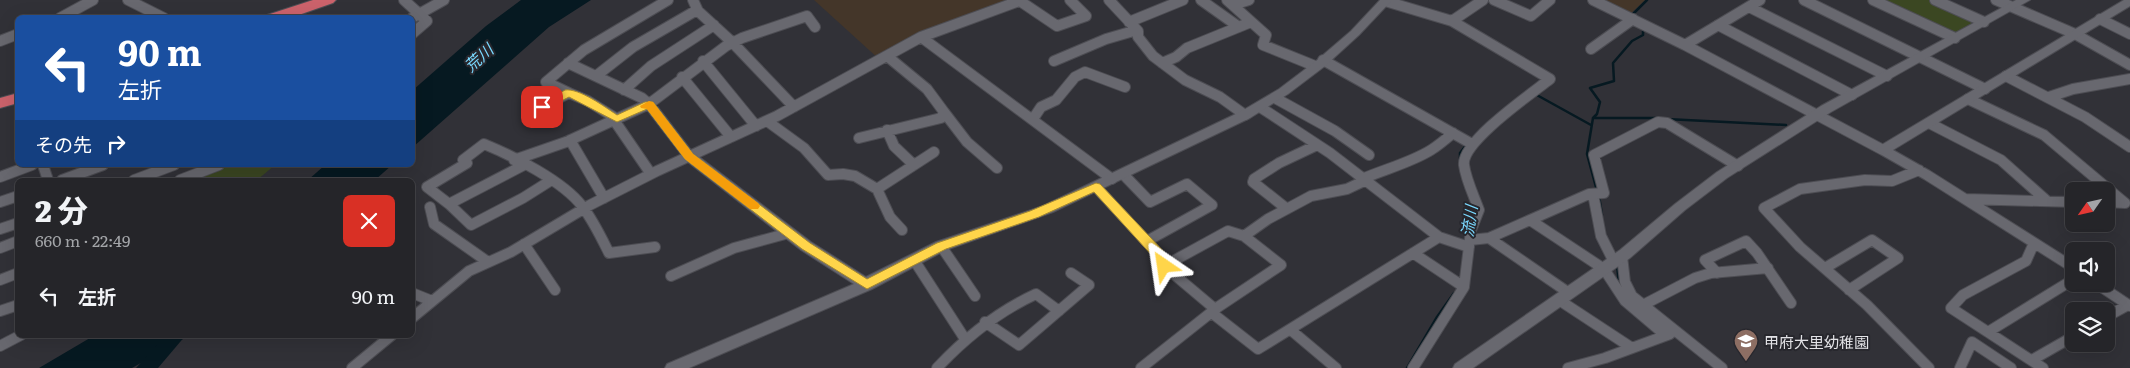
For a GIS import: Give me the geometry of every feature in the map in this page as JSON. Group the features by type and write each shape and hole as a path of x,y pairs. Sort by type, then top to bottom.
{"highway":[{"path":"282,15 328,0"},
{"path":"0,103 15,99"}],"street":[{"path":"66,15 93,0"},
{"path":"128,0 158,15"},
{"path":"404,0 416,16 427,21 415,31"},
{"path":"416,16 444,0"},
{"path":"651,174 615,119 588,101 546,82 568,63 606,36 668,0"},
{"path":"693,0 698,10 733,43 794,107"},
{"path":"415,315 469,271 524,244 584,209 651,174 794,107 921,37 1021,0 1057,26 1086,16 1070,0"},
{"path":"1110,0 1137,30 1138,36 1152,56 1192,85 1220,96 1245,115"},
{"path":"1129,22 1182,0"},
{"path":"1201,0 1239,27"},
{"path":"1230,2 1249,0"},
{"path":"673,368 867,284 941,246 1039,212 1096,187 1245,115 1275,98 1319,63 1367,22 1386,0 1452,21 1550,79 1504,115 1472,144 1465,155 1464,165 1479,210 1471,230 1464,287 1413,368"},
{"path":"1452,21 1483,0"},
{"path":"1494,0 1531,16 1550,0"},
{"path":"1594,0 1685,45 1919,170 2065,262"},
{"path":"1685,45 1760,0"},
{"path":"1804,0 1985,89"},
{"path":"1935,0 1984,22"},
{"path":"1996,0 2076,34 2130,64"},
{"path":"1461,368 1615,261 1680,207 1738,166 1852,95 2024,0"},
{"path":"1879,1 1955,38"},
{"path":"1230,2 1251,22 1258,25 1266,35 1262,45 1319,63 1472,144"},
{"path":"1883,150 2129,2"},
{"path":"1750,6 1887,76"},
{"path":"596,76 633,47 698,10"},
{"path":"449,204 519,162 649,104 703,61 733,43 807,16 816,27"},
{"path":"2100,19 2130,34"},
{"path":"1162,63 1176,57 1188,48 1251,22"},
{"path":"1591,49 1638,22"},
{"path":"624,90 652,66 714,25"},
{"path":"1718,25 1852,95"},
{"path":"1054,61 1106,39 1137,30"},
{"path":"0,41 15,35"},
{"path":"921,37 1033,119 1118,176 1150,202 1187,184 1212,205 1147,241"},
{"path":"887,56 927,89 967,142 997,168"},
{"path":"703,61 756,126"},
{"path":"568,63 642,98 649,104 689,156 789,233 867,284"},
{"path":"1033,119 1041,107 1056,100 1075,77 1085,72 1125,87"},
{"path":"2006,76 2049,97 2107,130 2130,147"},
{"path":"682,77 731,137"},
{"path":"2049,97 2073,89 2130,79"},
{"path":"528,114 569,93"},
{"path":"1275,98 1325,124 1369,155"},
{"path":"1968,99 2044,135 2096,180 2127,203"},
{"path":"1260,107 1318,145 1439,237 1469,244 1489,238 1597,193"},
{"path":"859,138 941,118 944,112"},
{"path":"767,120 804,148 828,175 843,174 855,176 877,189 890,216 902,230"},
{"path":"1670,333 1626,289 1615,261 1601,236 1594,155 1658,122 1667,123 1738,166"},
{"path":"1929,123 2001,160 2048,201"},
{"path":"887,130 894,146 914,165"},
{"path":"1244,236 1310,196 1347,189 1387,168 1394,167 1431,150 1453,133"},
{"path":"570,140 604,198"},
{"path":"550,181 523,198 471,225 449,204 427,187 467,163 463,160 484,144 499,150 519,162 550,181 582,204 609,253 620,254 644,246 655,247"},
{"path":"1287,209 1253,182 1254,179 1280,163 1318,145"},
{"path":"877,189 934,152"},
{"path":"0,177 27,167"},
{"path":"67,178 98,167"},
{"path":"139,178 169,167"},
{"path":"185,178 214,167"},
{"path":"1919,170 1892,181 1865,180 1800,189 1764,208 1780,228 1868,306 1912,353 1929,368"},
{"path":"1096,187 1162,258 1164,266 1258,349 1292,331 1439,237"},
{"path":"0,202 15,197"},
{"path":"1965,199 2065,202"},
{"path":"430,207 434,224 488,262"},
{"path":"1530,220 1615,261"},
{"path":"0,230 15,224"},
{"path":"1141,368 1214,311 1281,266 1244,236 1228,231 1164,266"},
{"path":"671,276 734,248 789,233"},
{"path":"1489,238 1632,348"},
{"path":"1825,268 1872,240 1898,258 1849,290"},
{"path":"1717,273 1704,260 1746,241 1768,268 1791,303"},
{"path":"0,248 15,242"},
{"path":"2034,243 2026,261 1962,295 1951,308 2043,368"},
{"path":"524,244 556,290"},
{"path":"941,246 976,296"},
{"path":"1413,253 1464,287"},
{"path":"914,260 965,338"},
{"path":"1615,261 1618,293 1625,301 1722,368"},
{"path":"1643,305 1695,278 1717,273 1768,268"},
{"path":"985,322 1019,345 1089,285 1070,273"},
{"path":"0,280 15,274"},
{"path":"1988,332 2065,285"},
{"path":"2109,292 2129,306 2115,313"},
{"path":"415,294 432,301"},
{"path":"937,368 965,338 985,322 1021,301 1036,294 1059,311"},
{"path":"0,312 15,305"},
{"path":"1292,331 1336,368"},
{"path":"1568,368 1632,348 1670,333"},
{"path":"0,346 15,338"},
{"path":"352,368 388,338"},
{"path":"2032,360 2065,341"},
{"path":"1960,368 1972,342 2011,368"}],"shaded area":[{"path":"814,0 1022,0 880,60"},
{"path":"1597,0 1645,0 1629,15"}],"green space":[{"path":"1885,0 1935,0 1984,22 1955,38 1880,3"},
{"path":"225,167 273,167 259,178 206,178 204,175"}],"water":[{"name":"荒川","path":"521,0 591,0 549,27 415,145 415,88 486,26"},
{"path":"323,167 390,167 377,178 310,178"},
{"path":"90,338 185,338 132,368 39,368"}],"waterway":[{"name":"流川","path":"1632,15 1647,0"},
{"path":"1593,118 1597,114 1600,102 1590,88 1614,81 1613,63 1632,41 1643,35 1643,27"},
{"path":"1535,94 1591,125"},
{"path":"1593,118 1656,118"},
{"path":"1593,118 1587,154 1597,191"},
{"path":"1666,119 1786,125"},
{"name":"流川","path":"1460,165 1460,153 1467,144"},
{"path":"1599,196 1602,215"},
{"name":"流川","path":"1467,227 1473,206"},
{"path":"1617,265 1619,284"},
{"name":"流川","path":"1407,368 1437,317 1454,293"},
{"path":"146,368 174,338"}],"slow traffic":[{"path":"645,106 649,104 689,156 754,206"}],"place":[{"name":"甲府大里幼稚園","path":"1746,362"}],"route":[{"path":"542,107 569,93 588,101 617,119 649,104 689,156 806,246 867,284 941,246 1022,219 1096,187 1162,258 1164,266"}]}
